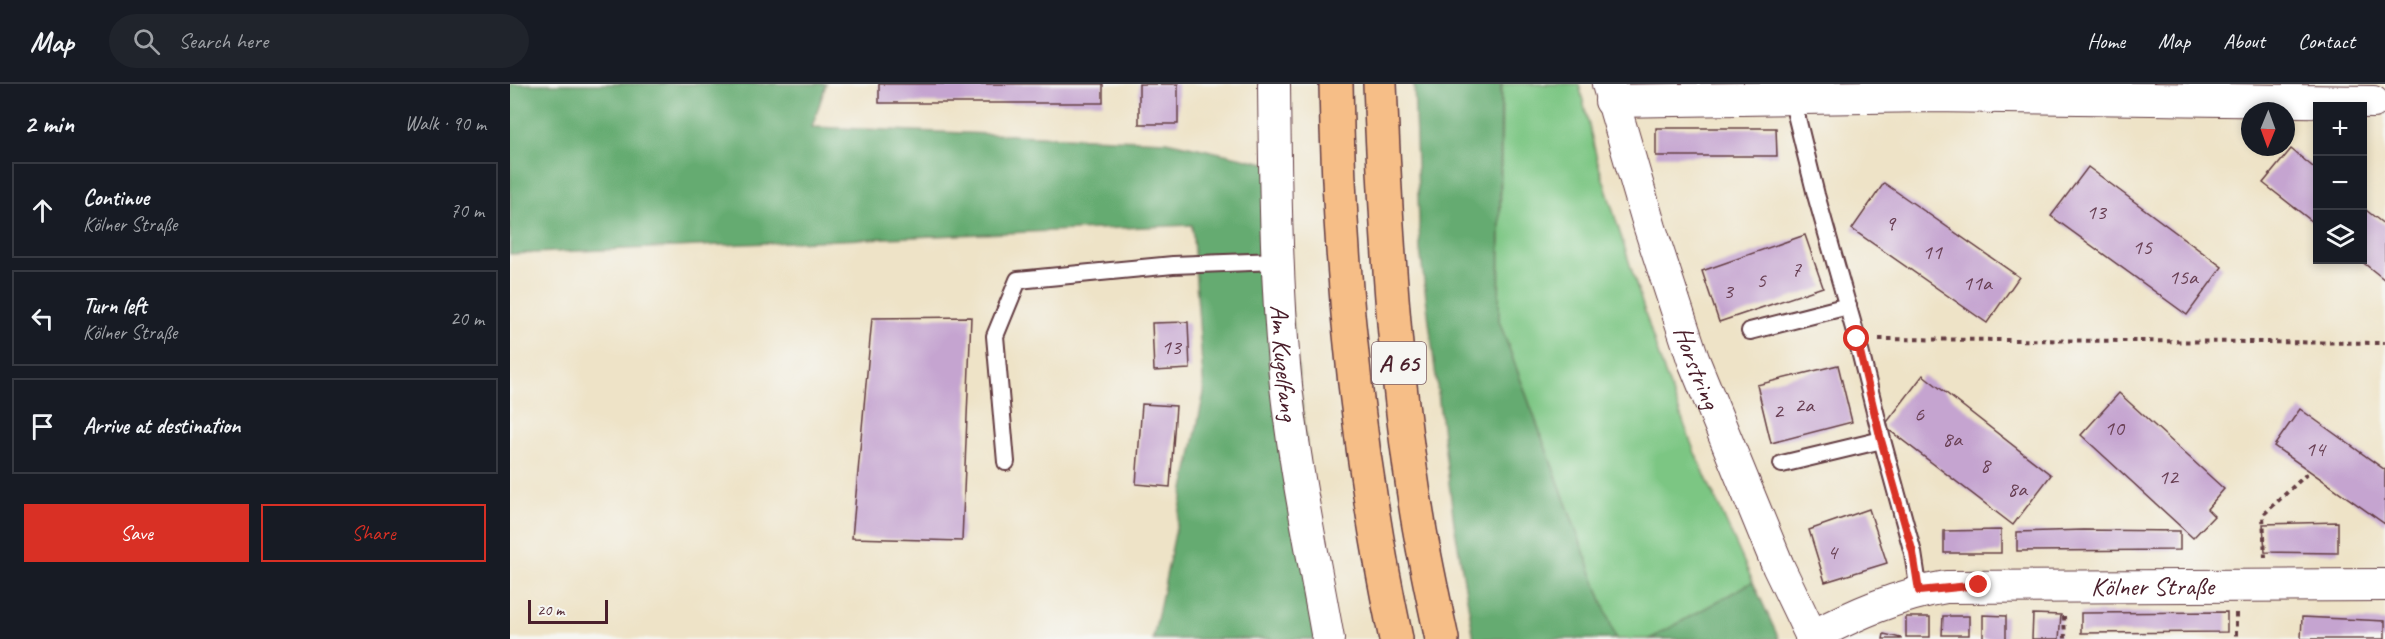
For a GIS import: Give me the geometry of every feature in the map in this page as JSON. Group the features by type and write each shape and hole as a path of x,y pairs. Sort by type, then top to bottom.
{"highway":[{"name":"A 65","path":"1336,84 1344,248 1353,356 1375,521 1396,639"},
{"name":"A 65","path":"1380,84 1389,260 1407,445 1417,516 1442,639"}],"street":[{"name":"Am Kugelfang","path":"1274,84 1276,261 1291,424 1328,639"},
{"path":"1610,92 1791,91 1930,96 2373,102"},
{"name":"Horstring","path":"1610,92 1693,359 1740,478 1812,638"},
{"name":"Kölner Straße","path":"1812,638 1854,615 1919,591 1979,585 2385,585"}],"lane":[{"path":"1791,91 1816,195 1857,339 1881,440 1913,553 1919,591"},
{"path":"1006,462 995,336 1018,280 1173,265 1276,261"},
{"path":"1750,331 1848,306"},
{"path":"1782,464 1881,440"}],"path":[{"path":"1857,339 2385,343"},
{"path":"2267,585 2263,515 2310,471"}],"green space":[{"path":"510,84 826,84 812,127 1166,141 1275,165 1328,639 1153,639 1204,393 1192,225 510,254"},
{"path":"1414,84 1501,84 1499,321 1616,639 1474,639 1454,523 1420,249"},
{"path":"1502,84 1579,84 1598,163 1660,360 1695,453 1753,582 1650,639 1616,639 1499,321"},
{"path":"1752,582 1779,639 1650,639"}],"building":[{"path":"879,84 1103,84 1103,103 879,103"},
{"path":"1139,84 1178,84 1178,124 1139,124"},
{"path":"1656,128 1776,128 1777,156 1656,156"},
{"path":"2295,152 2313,167 2313,222 2263,183 2285,156 2295,156"},
{"path":"2088,167 2222,267 2187,315 2051,216"},
{"path":"1884,183 2019,277 1987,323 1852,229"},
{"path":"2367,211 2385,225 2385,280 2365,264 2367,264"},
{"path":"1805,235 1823,287 1719,322 1702,271"},
{"path":"971,317 962,541 852,538 872,318"},
{"path":"1188,322 1190,369 1154,371 1152,323"},
{"path":"1838,365 1852,422 1771,443 1757,385"},
{"path":"1923,375 2051,475 2013,525 1884,426"},
{"path":"2119,393 2224,489 2207,509 2214,516 2193,538 2081,435"},
{"path":"1142,404 1176,406 1170,487 1136,484"},
{"path":"2300,409 2385,470 2385,524 2274,446"},
{"path":"1869,509 1887,563 1825,582 1809,530"},
{"path":"2338,522 2338,553 2265,552 2263,524"},
{"path":"2001,530 2001,553 1944,553 1944,531"},
{"path":"2180,531 2180,550 2017,551 2017,532"},
{"path":"2227,612 2227,632 2081,633 2081,613"},
{"path":"2033,614 2061,615 2059,639 2032,639"},
{"path":"1983,615 2006,616 2006,639 1983,639"},
{"path":"1943,616 1969,616 1969,635 1942,635"},
{"path":"1906,617 1930,617 1930,637 1906,637"},
{"path":"2302,617 2385,621 2385,639 2301,639"},
{"path":"1884,634 1901,638 1901,639 1883,639"}],"route":[{"path":"1857,339 1881,440 1913,553 1919,591 1979,585"}]}
